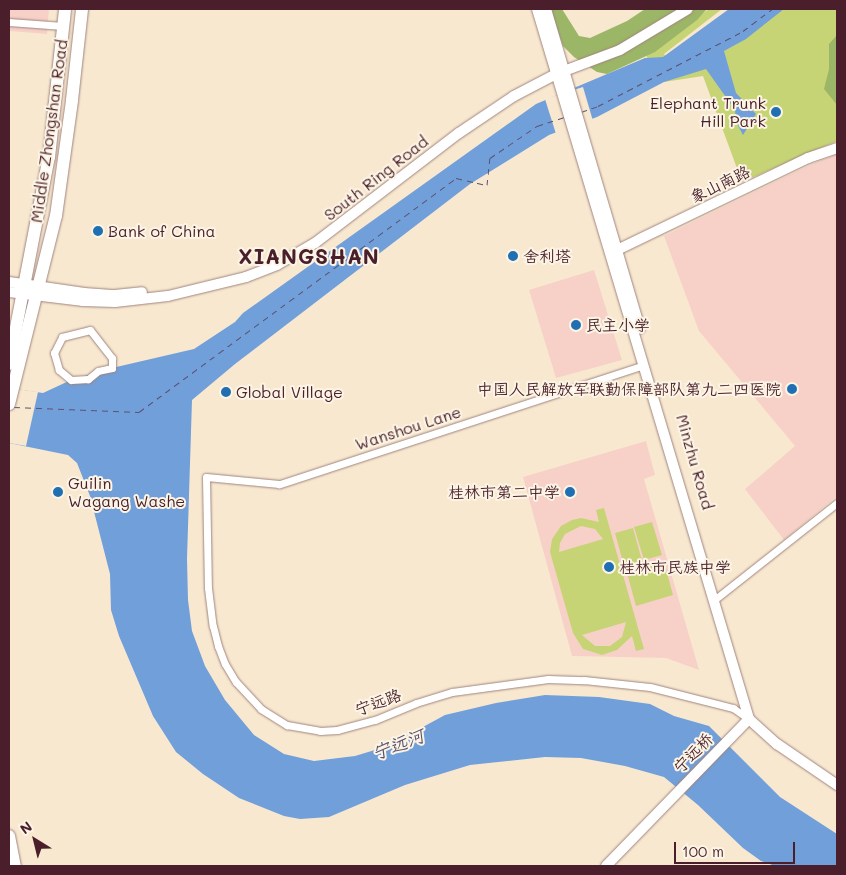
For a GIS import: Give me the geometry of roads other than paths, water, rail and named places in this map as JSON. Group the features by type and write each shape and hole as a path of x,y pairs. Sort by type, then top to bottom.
{"highway":[{"name":"Middle Zhongshan Road","path":"9,364 18,289 39,213 49,157 65,9"},
{"name":"Middle Zhongshan Road","path":"9,404 56,216 71,110 82,9"},
{"path":"9,836 15,866"}],"street":[{"path":"537,9 561,73"},
{"path":"546,9 561,73 578,130"},
{"name":"South Ring Road","path":"9,282 18,289 115,295 205,287 246,277 277,265 316,243 459,133 533,85 620,50 688,9"},
{"path":"9,22 63,26"},
{"name":"Minzhu Road","path":"578,130 617,250 716,598"},
{"name":"Minzhu Road","path":"578,130 644,365 743,683 749,718"},
{"name":"象山南路","path":"617,250 808,158 837,148"},
{"path":"90,330 112,358 112,368 98,371 88,379 71,380 59,370 54,353 62,337 90,330"},
{"name":"Wanshou Lane","path":"206,477 279,484 644,365"},
{"name":"宁远路","path":"206,477 208,588 212,626 218,646 225,664 236,682 261,709 287,725 320,731 338,730 375,720 416,703 452,692 548,679 584,680 650,687 733,708 749,718"},
{"path":"716,598 837,503"},
{"path":"749,718 777,744 837,785"},
{"name":"宁远桥","path":"606,866 749,718"}],"water":[{"name":"宁远河","path":"729,9 784,9 746,39 724,51 736,93 756,114 743,135 736,122 735,110 706,69 664,82 597,117 549,135 470,184 235,364 192,400 187,559 188,600 192,631 205,666 225,700 254,735 284,754 314,761 355,756 388,746 445,715 496,703 545,695 599,697 650,704 674,716 709,726 780,797 837,834 837,866 775,866 761,861 743,848 698,805 664,777 625,766 581,758 545,757 470,765 405,785 329,817 300,819 284,816 239,798 203,774 176,752 153,716 119,636 111,610 110,574 90,496 77,463 68,455 9,443 9,388 43,393 71,380 112,368 194,349 235,322 243,313 536,104 645,58 663,57"}],"place":[{"name":"Elephant Trunk Hill Park","path":"776,112"},
{"name":"Bank of China","path":"98,231"},
{"name":"舍利塔","path":"513,256"},
{"name":"民主小学","path":"576,325"},
{"name":"中国人民解放军联勤保障部队第九二四医院","path":"792,389"},
{"name":"Global Village","path":"226,392"},
{"name":"Guilin Wagang Washe","path":"58,492"},
{"name":"桂林市第二中学","path":"570,492"},
{"name":"桂林市民族中学","path":"609,567"}],"district":[{"name":"XIANGSHAN","path":"309,256"}]}
